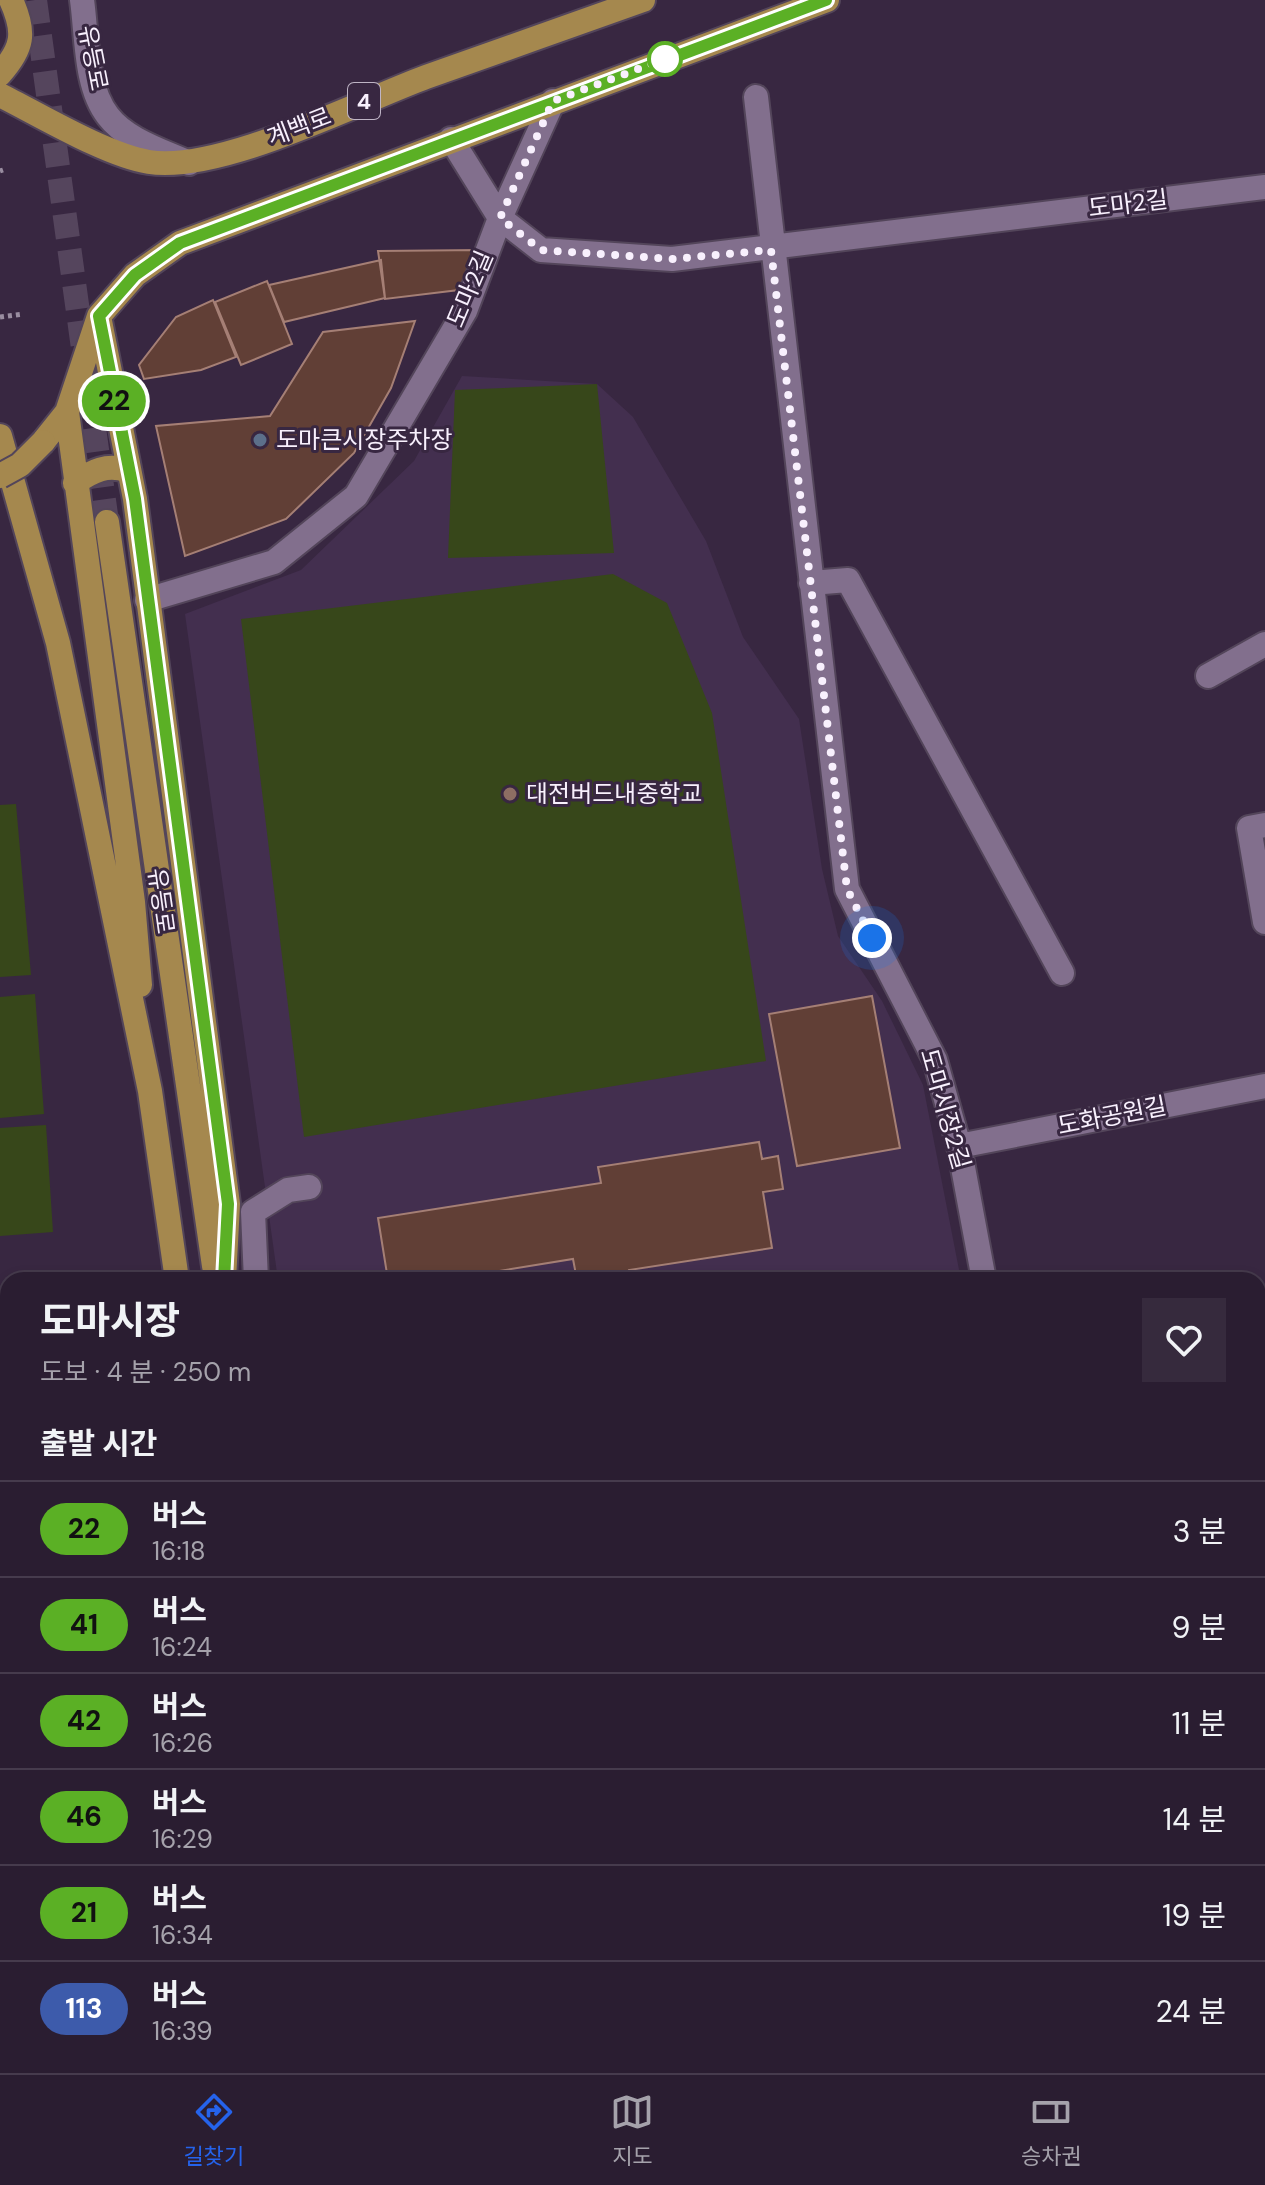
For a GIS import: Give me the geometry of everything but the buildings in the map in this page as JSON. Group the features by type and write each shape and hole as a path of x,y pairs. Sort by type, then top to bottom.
{"main road":[{"path":"0,74 21,47 19,18 11,0"},
{"name":"계백로","path":"0,95 115,151 149,162 189,163 238,151 425,78 643,0"},
{"path":"0,476 20,465 67,412 99,316 135,275 180,243 827,0"},
{"path":"99,316 128,471 147,600 228,1204 224,1272"},
{"path":"67,412 133,902 150,1091 176,1272"},
{"path":"0,436 58,643 150,1091"},
{"path":"75,483 89,472 115,465 128,471"},
{"name":"유등로","path":"107,522 215,1272"}],"street":[{"name":"유등로","path":"82,0 95,89 108,116 135,138 189,163"},
{"name":"도마시장2길","path":"756,97 771,250 847,889 935,1060 959,1146 983,1272"},
{"path":"500,218 553,101"},
{"path":"451,139 500,218"},
{"name":"도마2길","path":"147,600 274,562 356,496 465,311 500,218 541,250 672,259 771,250 1265,187"},
{"path":"811,583 848,580 1062,973"},
{"path":"1208,676 1265,644"},
{"path":"1265,825 1249,828 1265,922"},
{"name":"도화공원길","path":"959,1146 1265,1086"},
{"path":"256,1272 253,1212 288,1190 309,1187"}],"path":[{"path":"0,317 23,314"}],"shaded area":[{"name":"대전버드내중학교","path":"462,376 597,384 633,417 706,541 743,637 799,719 822,869 838,936 882,1001 923,1085 959,1272 277,1272 185,614 301,570 414,461"}],"green space":[{"path":"597,384 614,553 448,558 455,390"},
{"path":"613,574 667,603 712,713 766,1061 304,1137 241,619"},
{"path":"16,804 31,975 0,977 0,805"},
{"path":"35,994 44,1114 0,1118 0,997"},
{"path":"46,1125 53,1232 0,1236 0,1128"}],"tunnel":[{"path":"35,0 107,522"}],"bus line":[{"name":"22","path":"224,1272 228,1204 135,499 99,316 135,275 180,243 826,0"}],"place":[{"name":"도마큰시장주차장","path":"260,440"},
{"name":"대전버드내중학교","path":"510,794"}],"route":[{"path":"665,59 553,101 500,218 541,250 672,259 771,250 847,889 872,938"}]}
